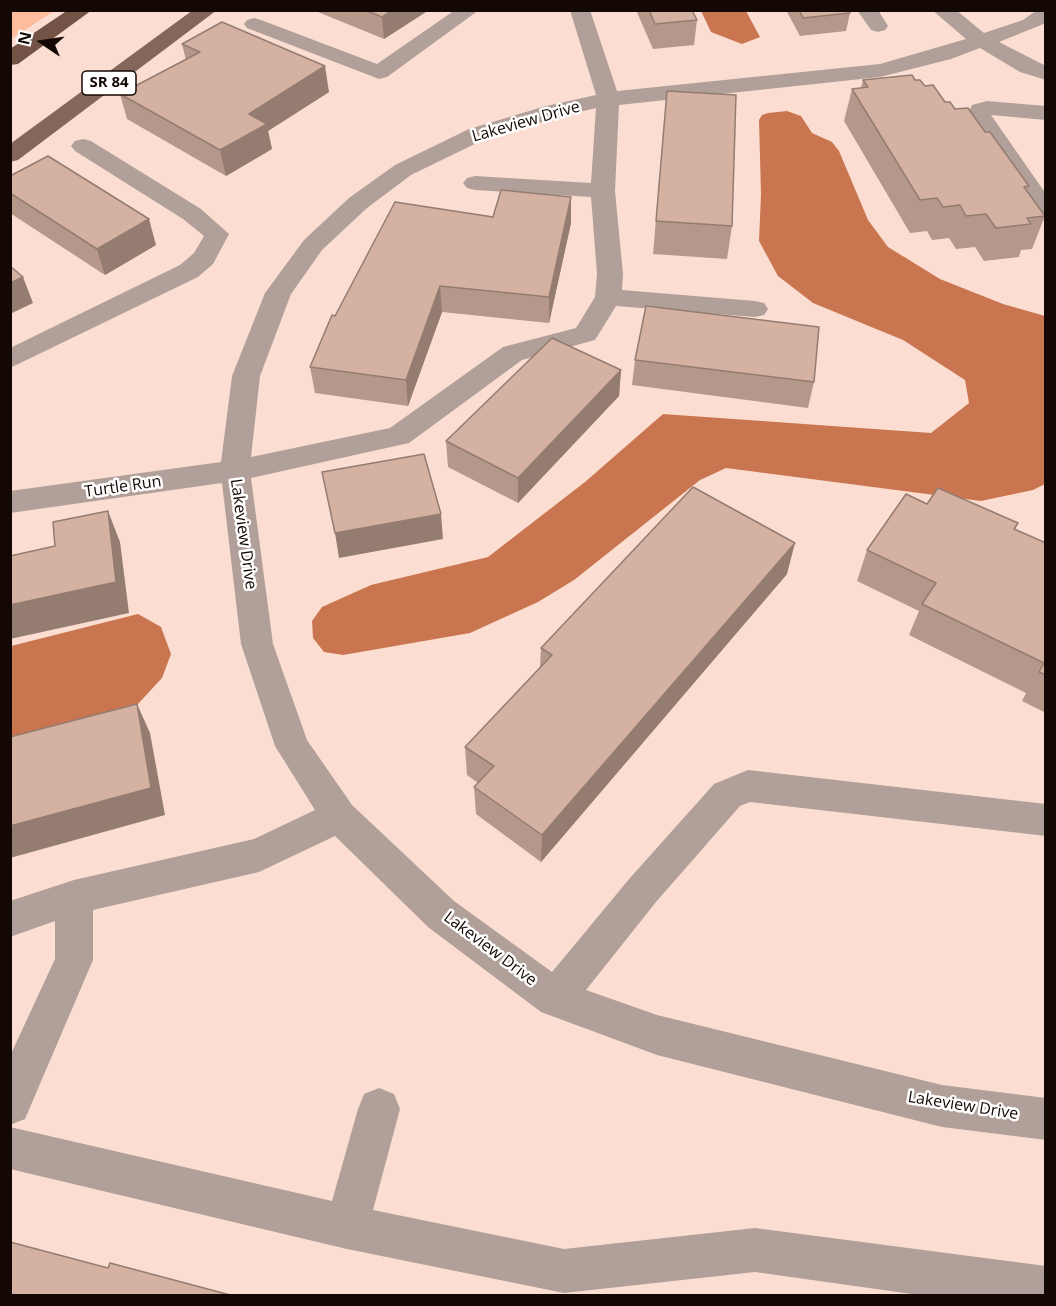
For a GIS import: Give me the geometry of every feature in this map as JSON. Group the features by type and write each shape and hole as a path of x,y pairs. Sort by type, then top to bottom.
{"highway":[{"path":"10,59 82,10"}],"main road":[{"name":"SR 84","path":"10,155 207,10"}],"street":[{"path":"254,24 379,72 470,10"},
{"path":"580,10 608,99 603,191 610,274 608,297 755,309"},
{"path":"942,10 982,40 1028,67 1046,74"},
{"name":"Lakeview Drive","path":"1046,14 1030,24 943,54 880,70 608,99 554,111 477,134 403,170 358,203 313,245 278,293 246,376 235,471 257,644 292,746 339,816 441,914 555,998 657,1035 942,1106 1046,1119"},
{"path":"1045,227 979,114 980,110 987,108 1046,113"},
{"path":"10,359 189,271 204,258 217,234 192,214 83,146"},
{"path":"475,183 603,191"},
{"name":"Turtle Run","path":"10,502 235,471 399,436 513,353 586,334 608,297"},
{"path":"555,998 643,890 727,795 748,786 1046,820"},
{"path":"10,919 74,897 259,855 339,816"},
{"path":"10,1104 74,960 74,897"},
{"path":"347,1227 379,1109"},
{"path":"10,1149 347,1227 564,1270 755,1250 1046,1289"}],"shaded area":[{"path":"11,10 54,10 54,11 11,39"},
{"path":"701,11 746,11 760,37 742,44 711,32"},
{"path":"787,111 801,116 812,133 832,142 839,151 868,220 888,247 940,279 1003,304 1045,316 1045,484 1033,490 981,501 726,468 700,480 574,580 538,602 470,633 343,655 324,652 313,638 312,621 322,607 371,585 488,557 585,482 663,414 931,433 969,403 965,380 903,340 813,303 778,276 759,241 761,194 759,120 762,115 768,113"},
{"path":"138,614 161,627 171,654 162,678 125,718 11,747 11,646"}],"building":[{"path":"365,10 392,10 382,17"},
{"path":"649,10 692,10 697,20 655,24"},
{"path":"799,10 848,10 850,13 803,18"},
{"path":"222,22 325,66 249,114 267,124 220,150 120,94 200,52 182,44"},
{"path":"912,75 915,80 920,80 925,86 933,85 945,102 950,102 955,109 968,108 985,132 990,132 1029,186 1024,187 1045,216 1027,218 1031,224 996,228 986,214 966,216 960,205 943,207 937,198 920,200 852,89 868,87 863,80"},
{"path":"667,91 736,95 732,226 656,221"},
{"path":"48,156 149,219 97,249 10,193 10,176"},
{"path":"501,190 571,197 549,297 440,286 406,380 310,367 332,315 335,316 395,202 493,217"},
{"path":"10,266 23,277 10,283"},
{"path":"646,306 819,327 814,382 635,360"},
{"path":"552,338 621,370 518,478 446,441"},
{"path":"424,454 441,514 335,533 322,472"},
{"path":"693,487 795,543 542,835 474,787 494,766 465,747 552,655 541,648"},
{"path":"938,488 1018,523 1014,529 1046,543 1046,675 1039,672 1044,663 922,604 936,583 867,550 906,494 927,504"},
{"path":"108,511 116,582 10,605 10,556 55,546 53,522"},
{"path":"137,704 151,788 10,826 10,737"},
{"path":"10,1242 108,1268 110,1263 234,1296 10,1296"}]}
